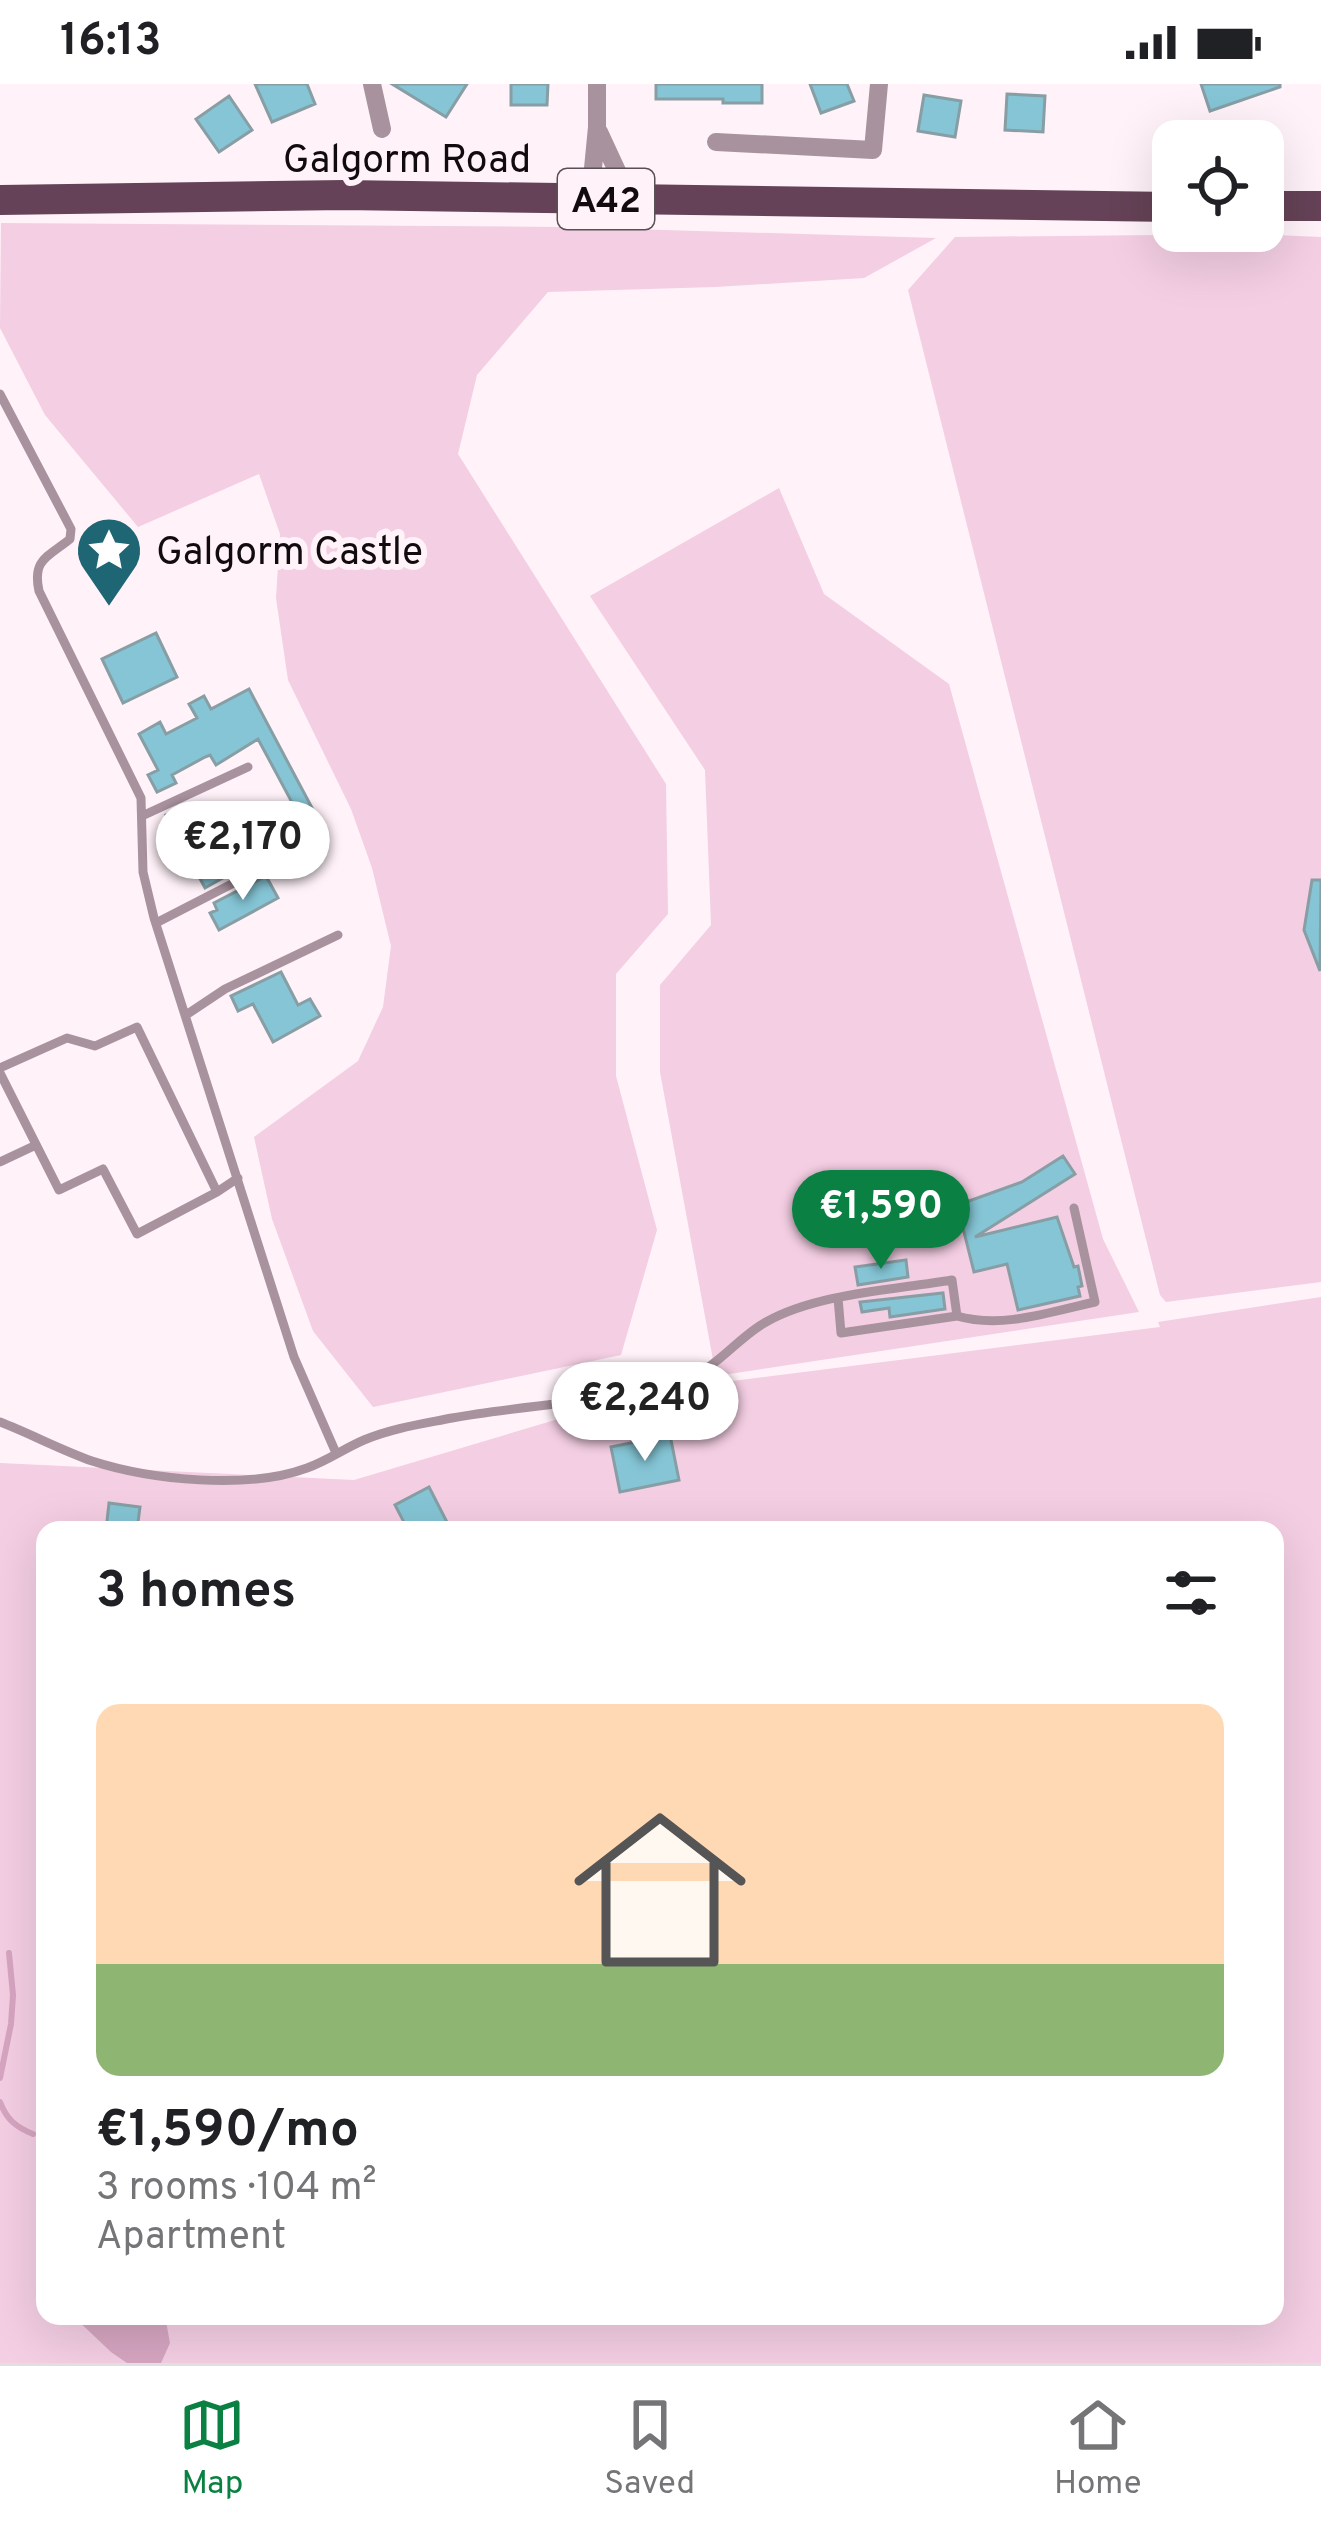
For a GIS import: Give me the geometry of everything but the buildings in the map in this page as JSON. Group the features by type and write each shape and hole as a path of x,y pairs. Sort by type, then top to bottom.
{"main road":[{"name":"Galgorm Road","path":"0,200 344,195 557,198 591,186 630,199 1152,207"},
{"path":"1284,206 1321,206"}],"street":[{"path":"372,84 382,129"},
{"path":"591,186 597,84"},
{"path":"716,142 873,150 879,84"},
{"path":"597,127 630,199"}],"lane":[{"path":"0,394 71,529 70,539 42,560 35,574 39,591 141,797 143,872 156,923 294,1358 336,1453"},
{"path":"142,816 248,767"},
{"path":"156,923 319,839"},
{"path":"185,1015 225,989 338,935"},
{"path":"217,1192 136,1028 95,1046 68,1038 0,1070 59,1190 103,1169 136,1234 217,1192 238,1178"},
{"path":"0,1162 37,1145"},
{"path":"838,1298 841,1333 957,1316 982,1323 1023,1318 1095,1302 1074,1208"},
{"path":"0,1422 135,1473 196,1480 252,1479 307,1469 397,1429 687,1379 711,1367 763,1323 838,1298 952,1280 957,1316"}],"shaded area":[{"path":"1,223 563,227 936,238 864,278 548,292 477,375 458,454 666,784 668,914 616,974 616,1076 657,1230 621,1355 373,1407 313,1331 272,1219 254,1137 358,1061 383,1007 391,946 372,868 351,809 288,680 276,598 280,534 259,474 138,527 45,415 0,328"},
{"path":"1152,235 1152,252 1284,252 1284,235 1321,237 1321,1282 1166,1302 1160,1295 908,290 955,237"},
{"path":"779,488 824,594 949,684 1103,1239 1139,1312 716,1376 660,1072 660,985 711,925 705,770 590,596"},
{"path":"1321,1297 1321,2363 0,2363 0,1463 354,1480 652,1391 1160,1327 1158,1322"},
{"path":"82,2325 167,2325 170,2343 161,2363 127,2363"}],"waterway":[{"path":"0,2078 11,2024 9,1953"},
{"path":"0,2102 13,2122 33,2134"}],"place":[{"name":"Galgorm Castle","path":"109,609"}]}
